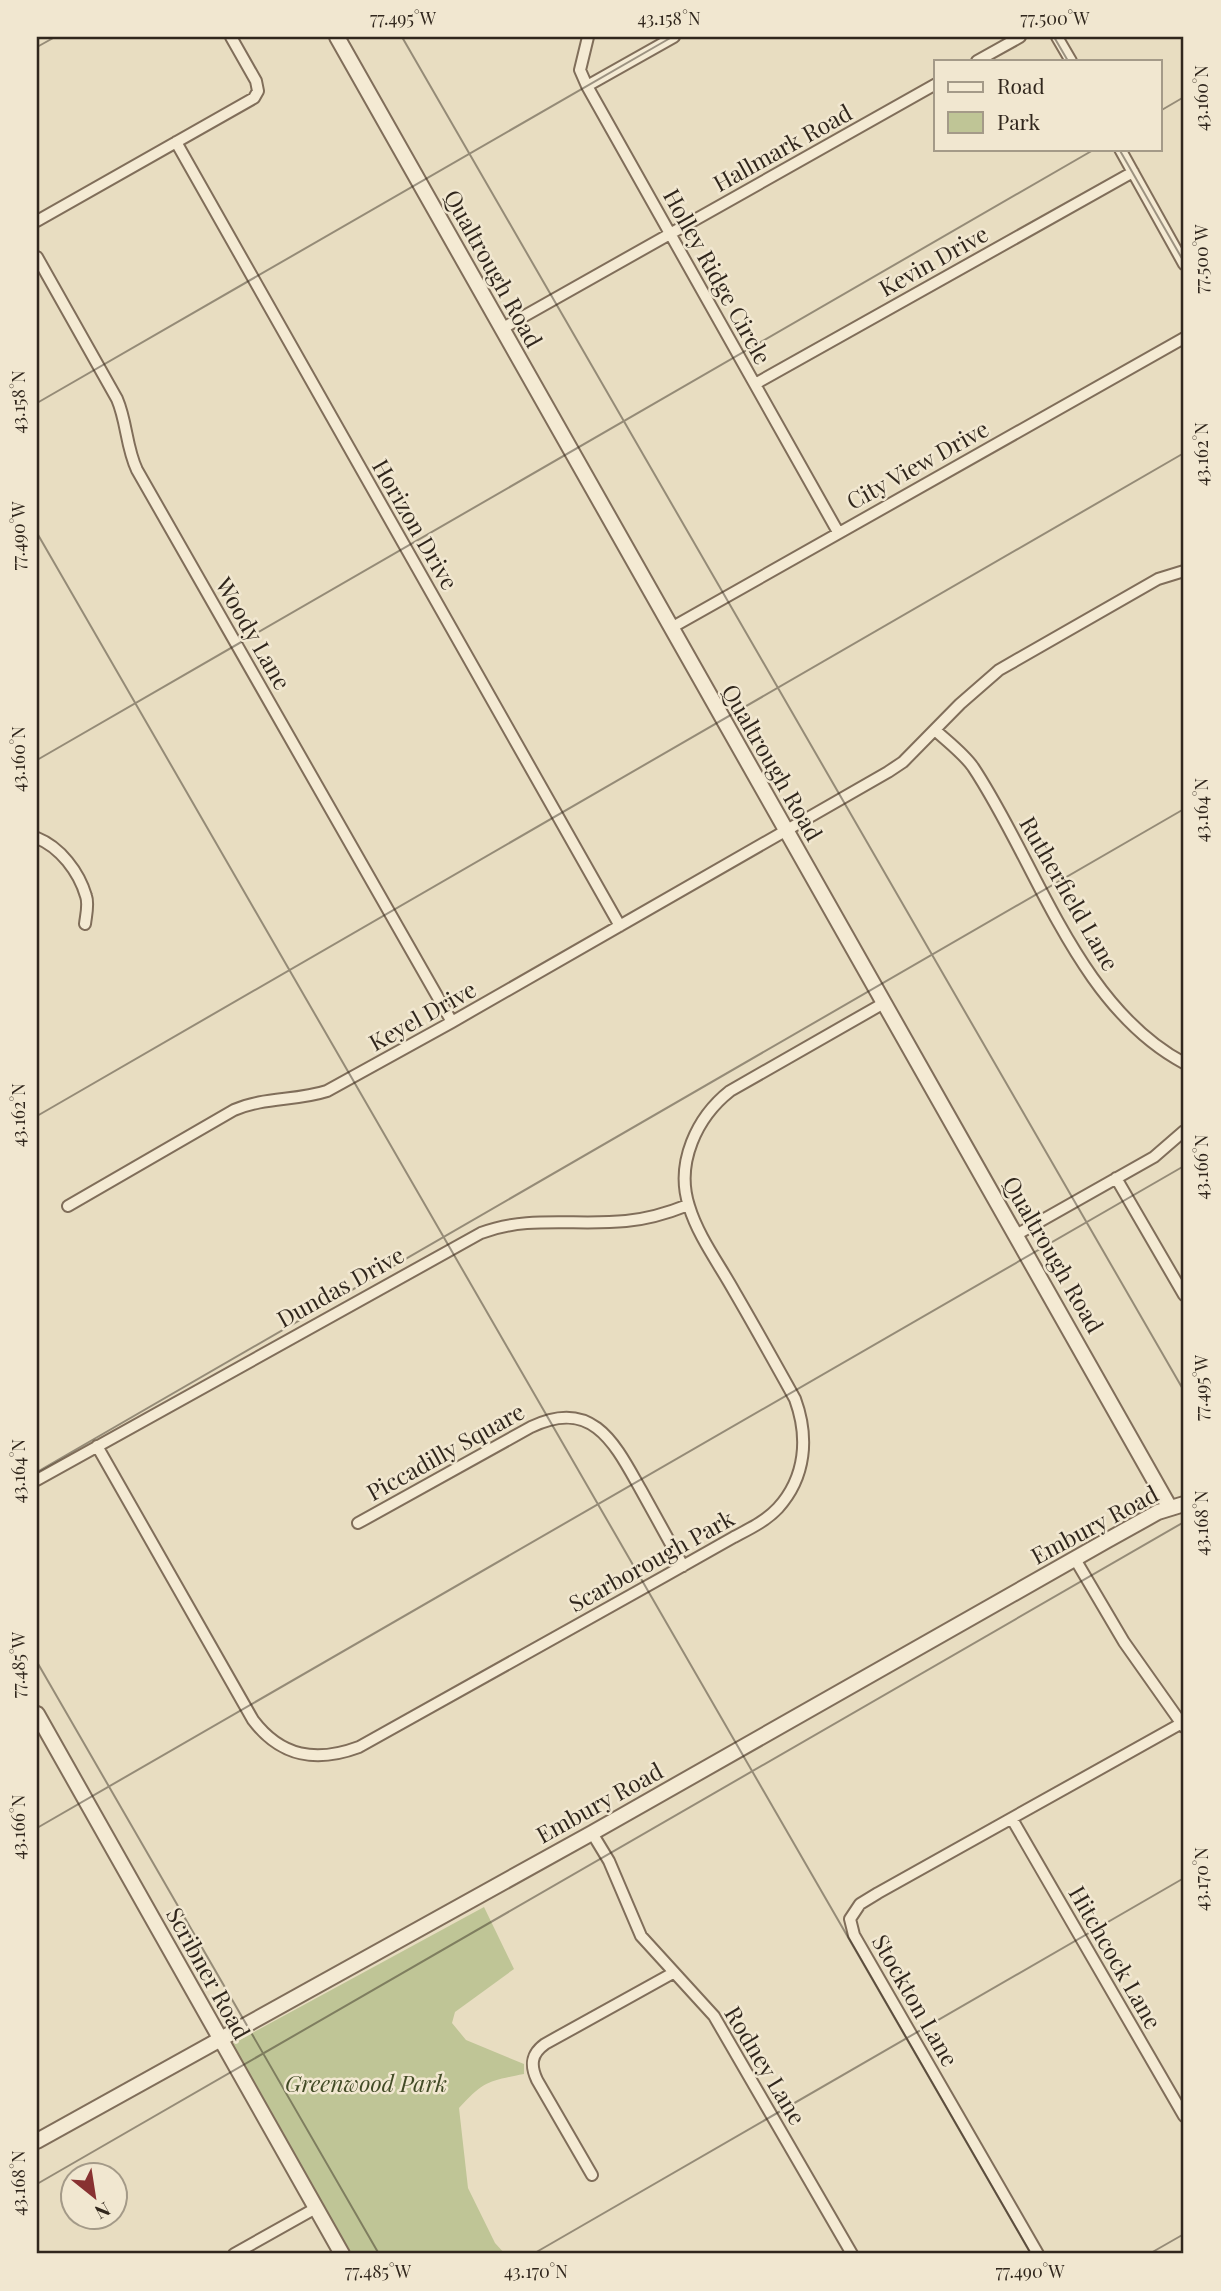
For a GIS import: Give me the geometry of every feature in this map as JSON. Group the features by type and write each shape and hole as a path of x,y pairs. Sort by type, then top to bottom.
{"street":[{"path":"37,220 251,101 257,94 256,82 231,37"},
{"name":"Qualtrough Road","path":"337,37 1016,1235 1177,1506"},
{"name":"Holley Ridge Circle","path":"588,37 580,70 587,86 838,532"},
{"path":"587,86 674,37"},
{"path":"978,60 1020,37"},
{"path":"1057,37 1070,60"},
{"name":"Hallmark Road","path":"503,328 934,85"},
{"name":"Horizon Drive","path":"176,142 620,926"},
{"path":"1121,150 1184,264"},
{"name":"Kevin Drive","path":"755,384 1133,172"},
{"name":"Woody Lane","path":"37,257 117,398 136,470 452,1022"},
{"name":"City View Drive","path":"671,628 1184,338"},
{"name":"Keyel Drive","path":"68,1206 234,1110 249,1104 310,1096 327,1091 452,1022 903,762 979,685 1018,657 1158,579 1184,571"},
{"name":"Rutherfield Lane","path":"935,730 973,766 1076,951 1099,984 1145,1036 1184,1063"},
{"path":"37,838 57,849 75,874 87,897 85,924"},
{"name":"Scarborough Park","path":"97,1446 253,1720 270,1739 302,1754 326,1756 359,1748 683,1566 764,1520 777,1509 797,1478 803,1460 804,1437 802,1416 795,1399 688,1205 685,1180 690,1149 704,1116 716,1102 746,1081 884,1003"},
{"path":"1016,1235 1165,1149 1184,1131"},
{"path":"1116,1178 1184,1294"},
{"name":"Dundas Drive","path":"37,1480 481,1233 524,1222 614,1222 646,1219 688,1205"},
{"name":"Piccadilly Square","path":"358,1523 531,1427 553,1419 572,1418 592,1424 611,1439 683,1566"},
{"name":"Embury Road","path":"37,2141 592,1833 1158,1512 1177,1506"},
{"path":"1075,1559 1124,1642 1183,1725"},
{"name":"Scribner Road","path":"37,1714 342,2254"},
{"name":"Stockton Lane","path":"1038,2254 850,1927 853,1911 860,1904 1183,1725"},
{"name":"Hitchcock Lane","path":"1012,1819 1184,2116"},
{"name":"Rodney Lane","path":"592,1833 608,1861 641,1936 714,2016 852,2254"},
{"path":"593,2175 537,2080 532,2059 545,2043 673,1973"},
{"path":"234,2254 316,2208"}],"green space":[{"name":"Greenwood Park","path":"484,1907 514,1969 455,2012 452,2023 466,2040 524,2064 524,2074 487,2084 459,2108 468,2188 495,2243 505,2254 351,2254 232,2044"}]}
